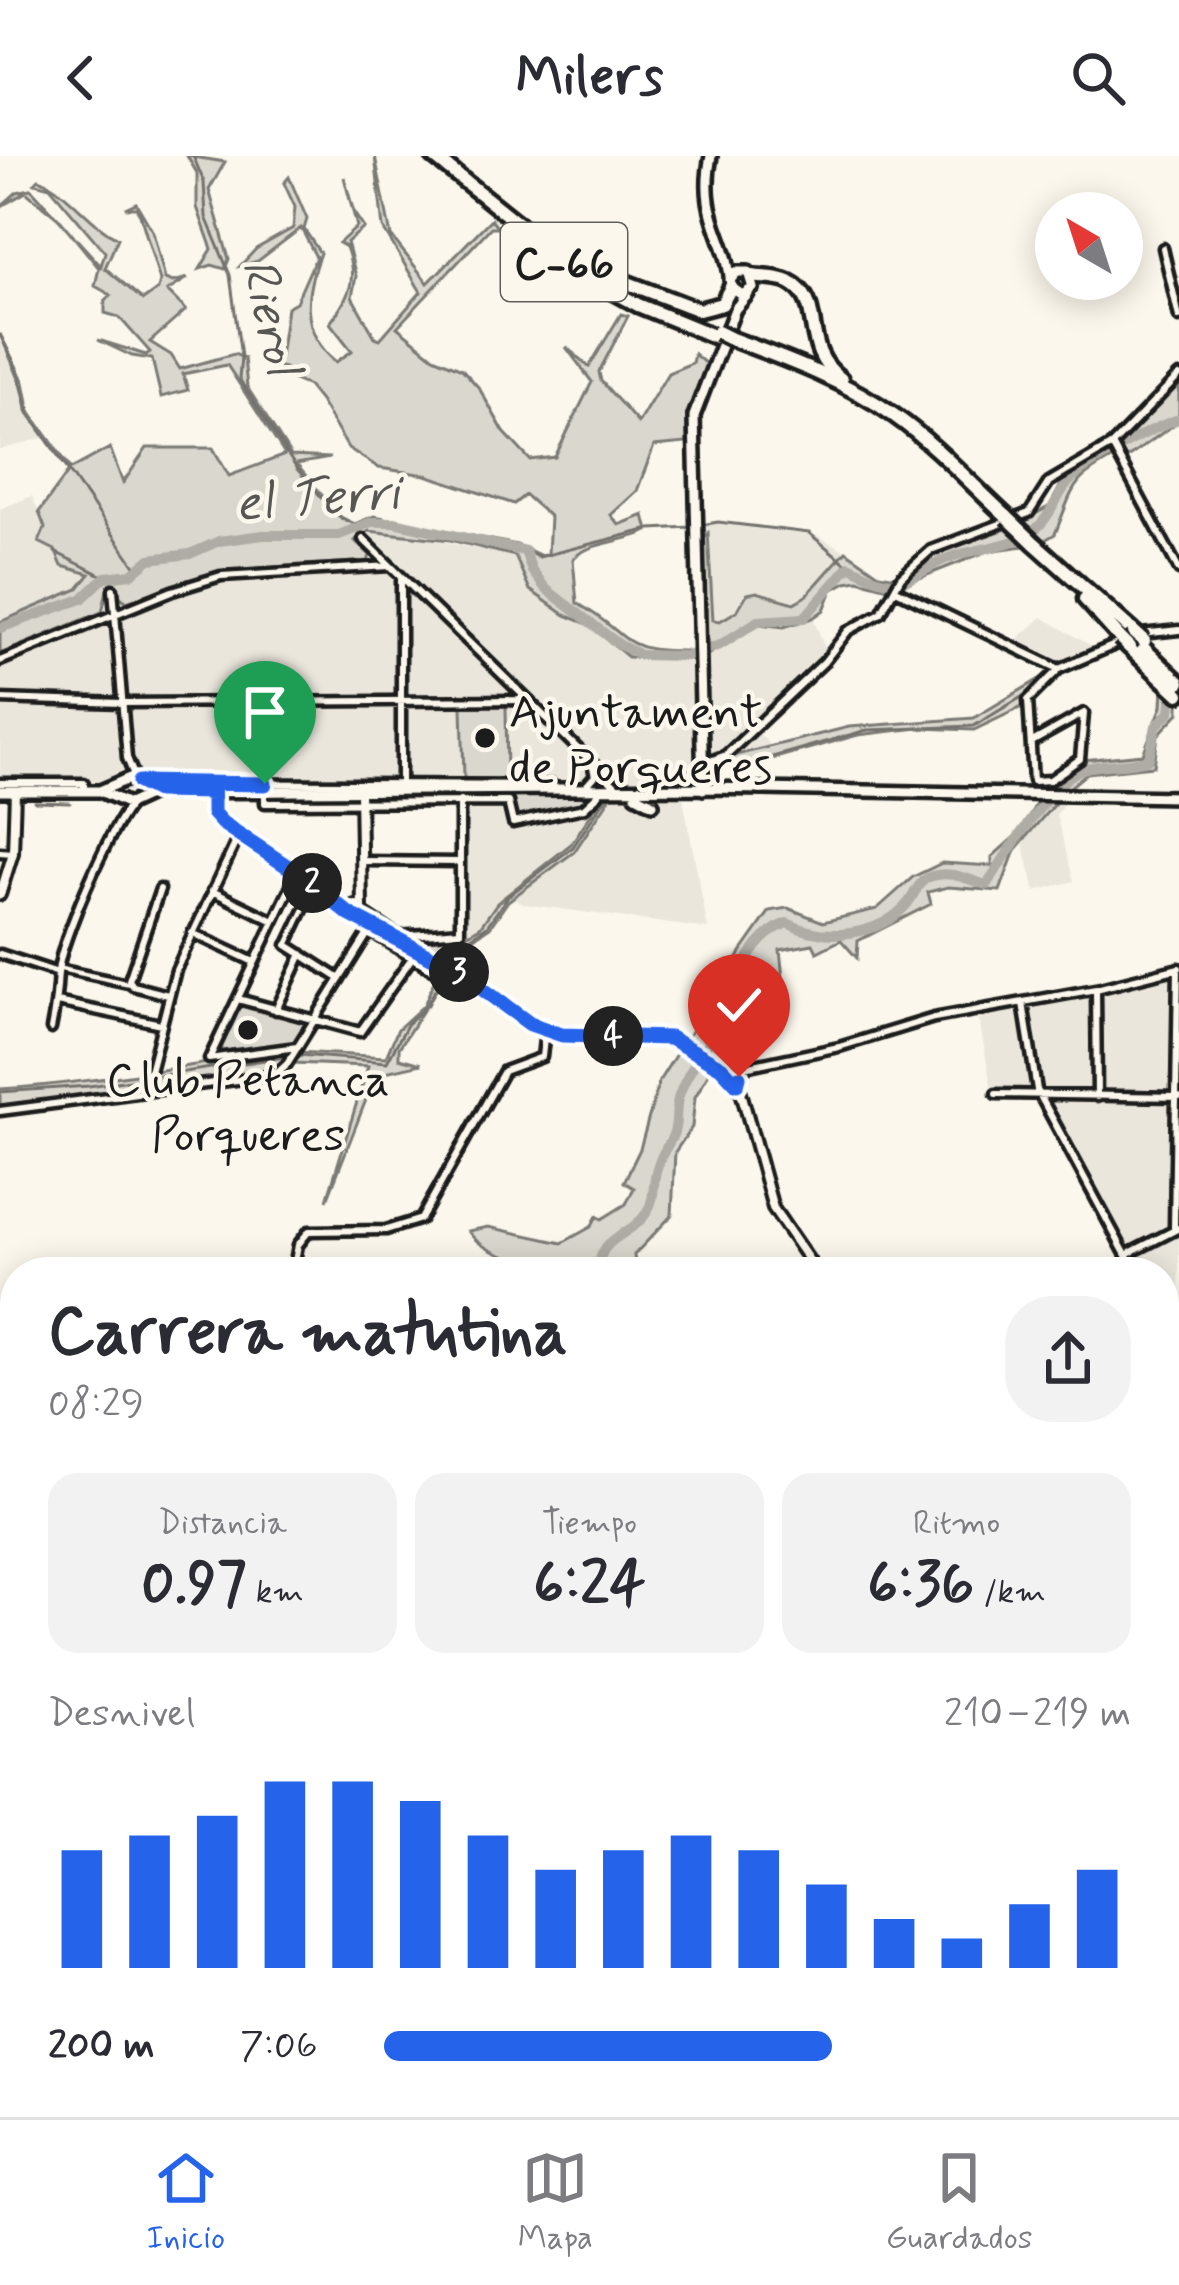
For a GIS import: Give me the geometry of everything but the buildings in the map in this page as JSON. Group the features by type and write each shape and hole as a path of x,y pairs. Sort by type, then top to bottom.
{"highway":[{"name":"C-66","path":"433,156 580,273 638,304 840,390 885,416 929,450 1179,684"},
{"name":"C-66","path":"443,156 578,264 717,335"},
{"path":"578,264 699,310 722,304 732,287"},
{"path":"746,273 782,279 800,290 809,304 814,343 822,361 861,394"},
{"name":"C-66","path":"731,341 861,394 919,434 1004,519"},
{"path":"1031,544 1132,640"}],"main road":[{"path":"710,156 708,210 726,260 735,309"},
{"path":"703,783 694,416 735,309 754,284 726,260"},
{"path":"732,287 746,273"},
{"path":"732,287 748,293"},
{"path":"703,783 749,794"},
{"path":"586,789 652,798 703,783 807,792"},
{"path":"0,787 361,797 619,788 749,794 1036,788 1179,794"},
{"path":"619,788 652,798"}],"street":[{"path":"1162,248 1179,317"},
{"path":"1169,267 1179,270"},
{"path":"703,783 824,662 848,631 881,613 901,577 931,550 1029,513 1049,482 1112,445 1179,376"},
{"path":"1112,445 1179,570"},
{"path":"363,539 619,788"},
{"path":"0,662 221,576 390,566"},
{"path":"401,577 401,784"},
{"path":"402,598 412,588"},
{"path":"51,1030 59,971 83,899 130,790 113,589"},
{"path":"896,590 1058,669"},
{"path":"1031,742 1084,713 1080,759 1036,788 1031,742 1028,700 1058,669 1142,634 1179,630"},
{"path":"502,700 511,686"},
{"path":"0,699 122,704 525,700"},
{"path":"130,790 401,784 586,789 595,776 591,764"},
{"path":"0,787 84,783 84,791"},
{"path":"0,895 13,853 15,791"},
{"path":"213,792 214,816 238,835 399,935 460,931 460,797 508,802 513,823 584,808 599,794"},
{"path":"355,911 361,890 361,797"},
{"path":"150,1071 168,995 238,835"},
{"path":"0,852 13,853"},
{"path":"361,861 460,862"},
{"path":"297,873 209,1059 297,1047"},
{"path":"315,886 287,945 340,979"},
{"path":"130,984 160,890"},
{"path":"212,891 275,921"},
{"path":"355,911 370,927 439,968 450,968 518,1017 545,1030 573,1036 662,1036 723,1069 737,1084 773,1208 807,1257"},
{"path":"0,1111 275,1075 288,1062 370,927"},
{"path":"192,933 255,962"},
{"path":"0,954 168,995"},
{"path":"276,1010 302,954"},
{"path":"238,999 364,1030 415,955"},
{"path":"723,1069 1178,968 1176,1228 1126,1255 1040,1095 1023,1003"},
{"path":"1096,989 1097,1097"},
{"path":"57,1002 161,1024"},
{"path":"296,1257 309,1232 386,1230 421,1219 504,1071 542,1057 545,1030"},
{"path":"737,1084 746,1067"},
{"path":"996,1094 1178,1096"}],"shaded area":[{"path":"187,156 225,162 209,190 229,259 225,269 212,265 200,269 212,249 197,207 197,173"},
{"path":"375,156 391,236 428,283 491,219 498,227 491,227 397,327 434,357 462,369 479,388 504,432 530,460 555,457 592,382 566,347 589,367 621,314 628,316 599,372 601,381 638,423 668,373 692,363 694,354 706,364 687,422 687,443 654,446 637,491 611,515 619,525 644,515 648,531 588,549 573,559 577,603 639,645 696,651 696,659 628,657 590,625 565,615 530,590 515,556 450,540 369,531 355,541 370,555 368,562 246,570 127,602 117,587 107,590 102,612 0,654 0,622 78,589 90,574 62,566 55,550 39,542 45,528 39,512 69,471 27,411 25,393 0,334 24,382 30,412 71,469 110,448 123,483 147,448 213,448 229,476 285,455 227,365 183,374 188,390 161,397 152,359 132,356 98,340 146,355 150,352 119,317 105,313 105,301 111,295 95,286 99,268 68,230 101,266 105,252 50,187 35,183 39,179 60,192 118,238 105,268 143,300 158,289 160,281 140,214 136,208 125,208 136,203 153,232 165,279 188,278 167,291 186,310 150,342 171,355 180,369 234,354 244,358 247,387 291,456 330,458 296,464 342,519 355,524 374,516 548,554 550,517 525,495 514,504 426,475 379,468 348,448 308,386 292,379 287,369 261,361 280,357 287,307 296,302 316,257 301,228 258,261 240,266 256,249 293,228 295,207 284,183 289,177 307,219 304,229 320,253 309,297 311,324 336,362 352,351 330,323 347,296 351,278 350,258 339,243 357,227 344,177 354,213 364,228 347,242 356,276 352,297 380,339 421,292 383,228"},
{"path":"31,189 57,218 26,192 0,207 17,192"},
{"path":"0,340 25,393 27,411 46,437 0,450"},
{"path":"1179,381 1179,421 1126,459 1122,453 1083,477 1055,534 1040,543 1019,523 1050,506 1066,475 1111,449"},
{"path":"32,496 62,566 86,572 354,541 369,531 404,534 515,556 555,607 590,625 616,649 697,659 759,624 784,627 813,618 829,658 755,729 772,747 702,765 703,793 682,793 708,929 524,904 514,898 574,852 611,798 595,808 571,844 506,896 486,922 464,935 460,931 460,792 0,791 0,509"},
{"path":"711,523 818,536 846,551 794,603 747,594 729,619 715,621 698,528"},
{"path":"1006,529 1024,546 988,551 892,589 858,580 846,582 832,590 824,610 813,618 784,627 759,624 704,657 701,540 708,533 713,620 720,621 737,611 747,594 757,592 794,603 846,551 879,574 903,578 932,555"},
{"path":"1042,617 1098,650 1052,664 1012,644"},
{"path":"1048,674 1046,684 1024,706 974,730 918,728 858,735 768,760 707,767 736,755 849,727 974,718"},
{"path":"1163,685 1179,700 1179,713 1158,735 1154,766 1087,773 1069,788 1050,787 1083,760 1143,754 1162,706"},
{"path":"462,706 506,706 507,779 464,779"},
{"path":"612,795 574,852 508,901 490,927 466,943 450,963 411,945 413,941 463,937 480,927 497,903 571,844 595,808"},
{"path":"471,796 593,796 574,808 516,819 512,799"},
{"path":"1040,796 1061,796 1015,850 1000,891 948,887 928,892 931,904 858,941 857,958 841,940 817,952 813,944 780,950 783,978 772,978 774,998 741,997 722,1042 724,1058 734,1064 727,1067 685,1041 700,1017 709,1020 741,952 770,911 788,908 823,922 877,909 913,877 942,863 992,866 992,857 1022,830"},
{"path":"1061,796 1068,796 1056,815 1074,881 1035,891 1023,843"},
{"path":"1179,963 1179,1257 1118,1257 1035,1100 993,1095 976,1005 1063,991"},
{"path":"440,967 453,975 443,979 399,1048 399,1058 421,1064 376,1074 327,1200 368,1066 293,1063 299,1052 386,1057 398,1029 424,1005"},
{"name":"Club Petanca Porqueres","path":"241,1004 305,1023 291,1045 219,1053"},
{"path":"681,1046 713,1066 695,1097 692,1127 675,1152 672,1215 634,1257 507,1257 481,1244 468,1231 488,1227 562,1243 591,1227 597,1216 602,1219 626,1204 634,1188 624,1182 640,1149 659,1081"},
{"path":"287,1052 283,1064 266,1074 0,1108 0,1089"}],"waterway":[{"name":"Rierol","path":"193,156 204,182 206,217 230,275 241,357 239,379 297,469 337,515 360,527"},
{"path":"0,335 17,368 29,414 136,567"},
{"name":"el Terri","path":"0,628 82,599 105,577 132,574 150,559 190,554 219,541 263,535 339,535 372,522 394,522 525,551 546,589 620,645 640,655 686,656 720,645 758,621 804,618 849,566 899,582 946,559 1026,536 1042,523 1076,475 1179,419"},
{"path":"701,525 718,522 809,533 849,566"},
{"path":"525,551 539,557 650,529 692,527"},
{"path":"55,552 105,577"},
{"path":"1167,634 1179,635"},
{"path":"1059,674 1122,645"},
{"path":"679,771 762,760 867,730 974,726 1033,690"},
{"path":"601,1257 609,1243 641,1220 650,1206 658,1164 675,1130 681,1089 761,941 787,923 818,933 867,929 896,914 920,884 939,874 987,885 1030,820 1071,775 1091,767 1149,759 1156,726 1170,712 1172,694"},
{"path":"35,802 70,803"},
{"path":"448,962 453,950 487,926 508,896 573,847 603,802"},
{"path":"0,1092 89,1086 299,1055 387,1062 408,1023 428,1005 444,970"}],"place":[{"name":"Ajuntament de Porqueres","path":"485,738"},
{"name":"Club Petanca Porqueres","path":"248,1030"}],"route":[{"path":"265,784 139,782 157,791 213,792 213,813 222,823 308,880 349,914 458,971 530,1024 562,1035 670,1038 721,1067 737,1084 739,1077"}]}
